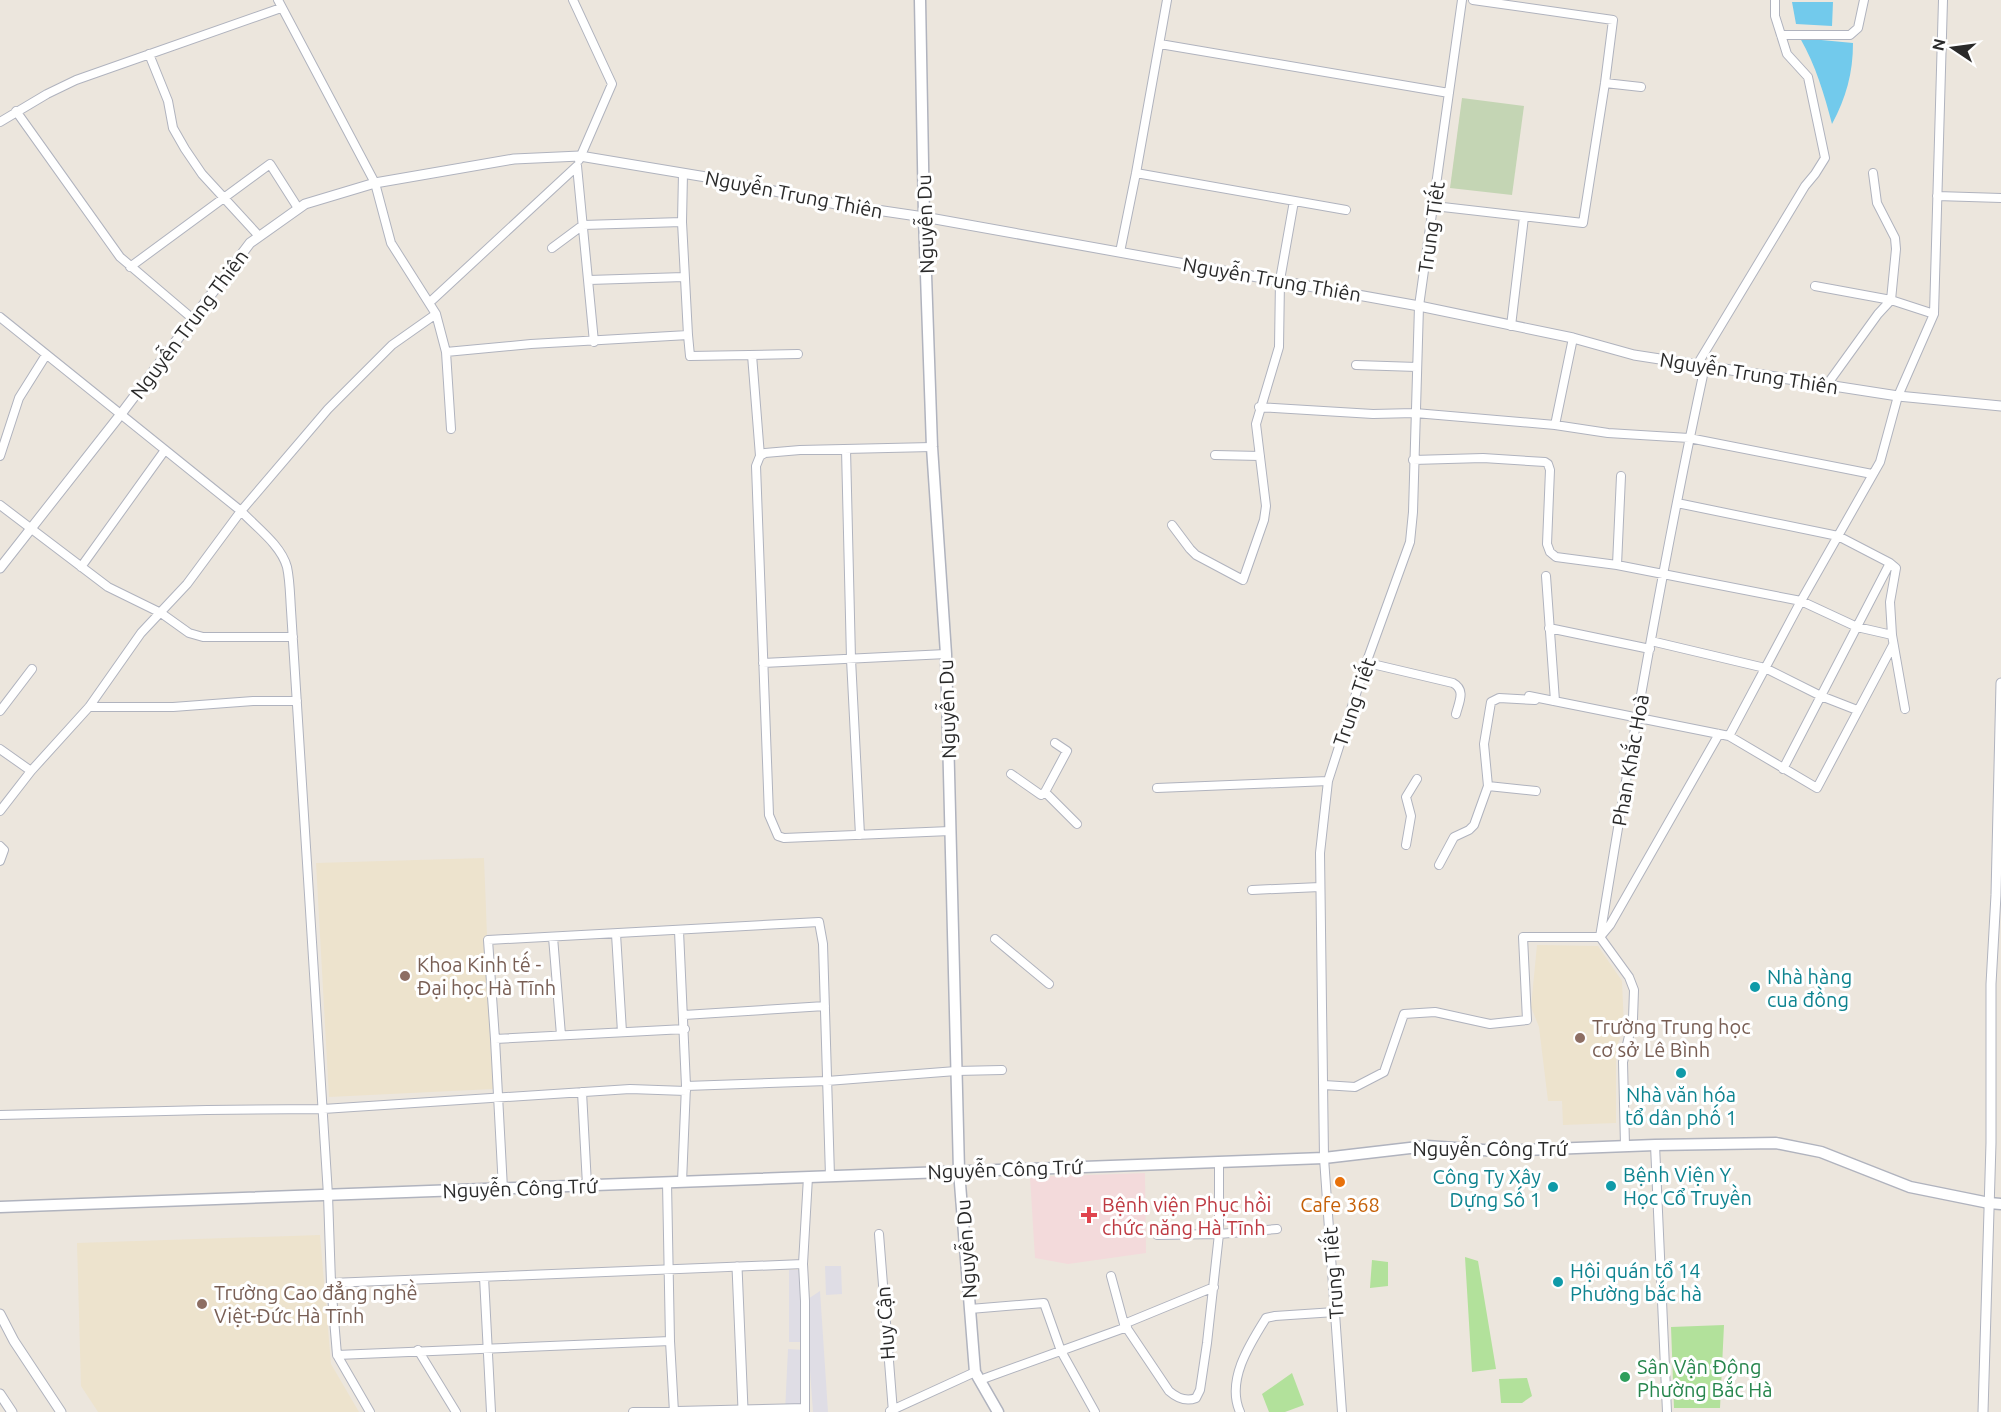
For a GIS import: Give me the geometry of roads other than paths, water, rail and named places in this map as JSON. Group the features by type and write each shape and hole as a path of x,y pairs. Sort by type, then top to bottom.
{"main road":[{"name":"Nguyễn Du","path":"920,0 924,217 932,447 946,654 959,1171 978,1376 998,1412"},
{"name":"Nguyễn Công Trứ","path":"0,1207 1324,1158 1427,1146 1497,1151 1776,1143 1821,1152 1910,1187 2001,1204"}],"street":[{"path":"429,303 578,161 612,84 573,0"},
{"path":"1120,252 1167,0"},
{"name":"Trung Tiết","path":"1342,1412 1324,1158 1320,854 1328,781 1410,543 1413,512 1419,306 1462,0"},
{"path":"1434,206 1583,224 1613,20 1473,0"},
{"name":"Phan Khắc Hoà","path":"1600,937 1636,717 1701,366 1805,186 1825,158 1808,77 1787,54 1775,16 1775,0"},
{"path":"1781,35 1850,35 1858,28 1864,0"},
{"path":"1729,736 1880,462 1898,396 1934,314 1943,0"},
{"path":"0,122 16,111 76,80 280,4 375,183 391,243 436,314 446,352 451,429"},
{"path":"1160,44 1449,93"},
{"path":"149,54 168,100 173,128 202,174 259,236"},
{"path":"1605,83 1641,87"},
{"path":"16,111 104,235 130,267 193,319"},
{"name":"Nguyễn Trung Thiên","path":"0,568 121,414 250,243 304,204 375,183 514,159 578,161 683,173 836,204 924,217 1419,306 1573,338 1634,355 1826,386 2001,406"},
{"path":"578,161 594,342"},
{"path":"130,267 270,164 298,208"},
{"path":"683,173 684,277 690,356 798,354"},
{"path":"1136,173 1346,210"},
{"path":"1826,386 1878,314 1891,300 1895,238 1877,203 1873,173"},
{"path":"1937,196 2001,198"},
{"path":"1172,525 1196,555 1243,580 1266,506 1256,424 1259,407 1279,347 1280,280 1294,201"},
{"path":"1510,326 1524,217"},
{"path":"552,248 583,225 682,222"},
{"path":"589,280 684,277"},
{"path":"1815,286 1891,300 1934,314"},
{"path":"0,811 31,771 89,707 141,633 187,585 241,511 328,409 392,345 436,314"},
{"path":"0,318 241,511 283,557 293,637 337,1355 370,1412"},
{"path":"446,352 531,344 688,335"},
{"path":"1555,426 1573,338"},
{"path":"0,456 19,398 46,355"},
{"path":"752,355 760,456 756,466 768,811 778,836 950,831"},
{"path":"1356,365 1417,367"},
{"path":"1259,407 1373,414 1415,412 1608,433 1689,438 1872,474"},
{"path":"760,456 765,453 788,451 932,447"},
{"path":"846,449 851,658 860,835"},
{"path":"81,567 165,450"},
{"path":"1215,455 1260,456"},
{"path":"1413,460 1483,458 1546,463 1550,470 1547,544 1550,552 1561,559 1617,565 1801,602 1857,627 1892,635"},
{"path":"1617,565 1622,476"},
{"path":"1677,503 1839,536 1896,568 1890,602 1892,635 1905,709"},
{"path":"0,505 108,587 161,613 189,633 197,636 293,637"},
{"path":"1783,770 1890,563"},
{"path":"1546,576 1555,701"},
{"path":"1550,628 1765,668 1821,696 1857,710"},
{"path":"1529,696 1729,736 1783,770 1817,788 1893,645"},
{"path":"763,663 946,654"},
{"path":"1368,663 1454,683 1460,687 1462,692 1456,714"},
{"path":"0,711 32,669"},
{"path":"1983,1412 1989,1203 1991,984 1998,895 2001,683"},
{"path":"1439,865 1454,837 1474,825 1488,786 1484,744 1491,702 1499,698 1555,701"},
{"path":"89,707 173,707 253,701 297,701"},
{"path":"1600,937 1610,925 1719,734"},
{"path":"1011,774 1041,795 1045,792 1067,751 1055,743"},
{"path":"0,749 31,771"},
{"path":"1406,845 1411,816 1406,797 1417,779"},
{"path":"1157,788 1328,781"},
{"path":"1488,786 1536,791"},
{"path":"1045,792 1077,824"},
{"path":"0,846 4,854 0,861"},
{"path":"1252,890 1320,888"},
{"path":"503,1188 488,940 819,922 823,944 830,1176"},
{"path":"679,931 686,1089 682,1182"},
{"path":"616,934 622,1032"},
{"path":"553,937 561,1035"},
{"path":"1324,1085 1355,1087 1384,1072 1404,1014 1435,1012 1490,1024 1527,1020 1523,937 1600,937"},
{"path":"1600,937 1629,977 1634,990 1633,1019 1623,1062 1624,1146"},
{"path":"995,939 1049,984"},
{"path":"684,1015 825,1006"},
{"path":"495,1039 685,1029"},
{"path":"0,1115 323,1109 630,1089 686,1089 1002,1070"},
{"path":"582,1092 587,1185"},
{"path":"1655,1145 1667,1412"},
{"path":"1111,1276 1125,1325 1169,1391 1178,1398 1194,1399 1200,1390 1220,1234 1219,1162"},
{"path":"633,1412 805,1410 803,1264 808,1177"},
{"path":"667,1182 670,1341 674,1411"},
{"path":"1156,1235 1220,1234 1277,1229"},
{"name":"Huy Cận","path":"879,1234 891,1411"},
{"path":"331,1283 803,1264"},
{"path":"737,1267 743,1409"},
{"path":"484,1277 491,1412"},
{"path":"891,1411 978,1376 1061,1351 1214,1287"},
{"path":"970,1309 1044,1303 1061,1351 1095,1412"},
{"path":"1240,1412 1235,1398 1239,1372 1247,1351 1266,1318 1335,1312"},
{"path":"0,1314 14,1341 61,1412"},
{"path":"337,1355 670,1341"},
{"path":"418,1350 456,1412"},
{"path":"0,1394 12,1412"}],"water":[{"path":"1792,2 1833,2 1832,26 1796,24"},
{"path":"1800,38 1853,43 1848,85 1832,124 1823,91"}],"place":[{"name":"Khoa Kinh tế - Đại học Hà Tĩnh","path":"405,976"},
{"name":"Nhà hàng cua đồng","path":"1755,987"},
{"name":"Trường Trung học cơ sở Lê Bình","path":"1580,1038"},
{"name":"Nhà văn hóa tổ dân phố 1","path":"1681,1073"},
{"name":"Cafe 368","path":"1340,1182"},
{"name":"Bệnh Viện Y Học Cổ Truyền","path":"1611,1186"},
{"name":"Công Ty Xây Dựng Số 1","path":"1553,1187"},
{"name":"Bệnh viện Phục hồi chức năng Hà Tĩnh","path":"1089,1215"},
{"name":"Hội quán tổ 14 Phường bắc hà","path":"1558,1282"},
{"name":"Trường Cao đẳng nghề Việt-Đức Hà Tĩnh","path":"202,1304"},
{"name":"Sân Vận Động Phường Bắc Hà","path":"1625,1377"}]}
